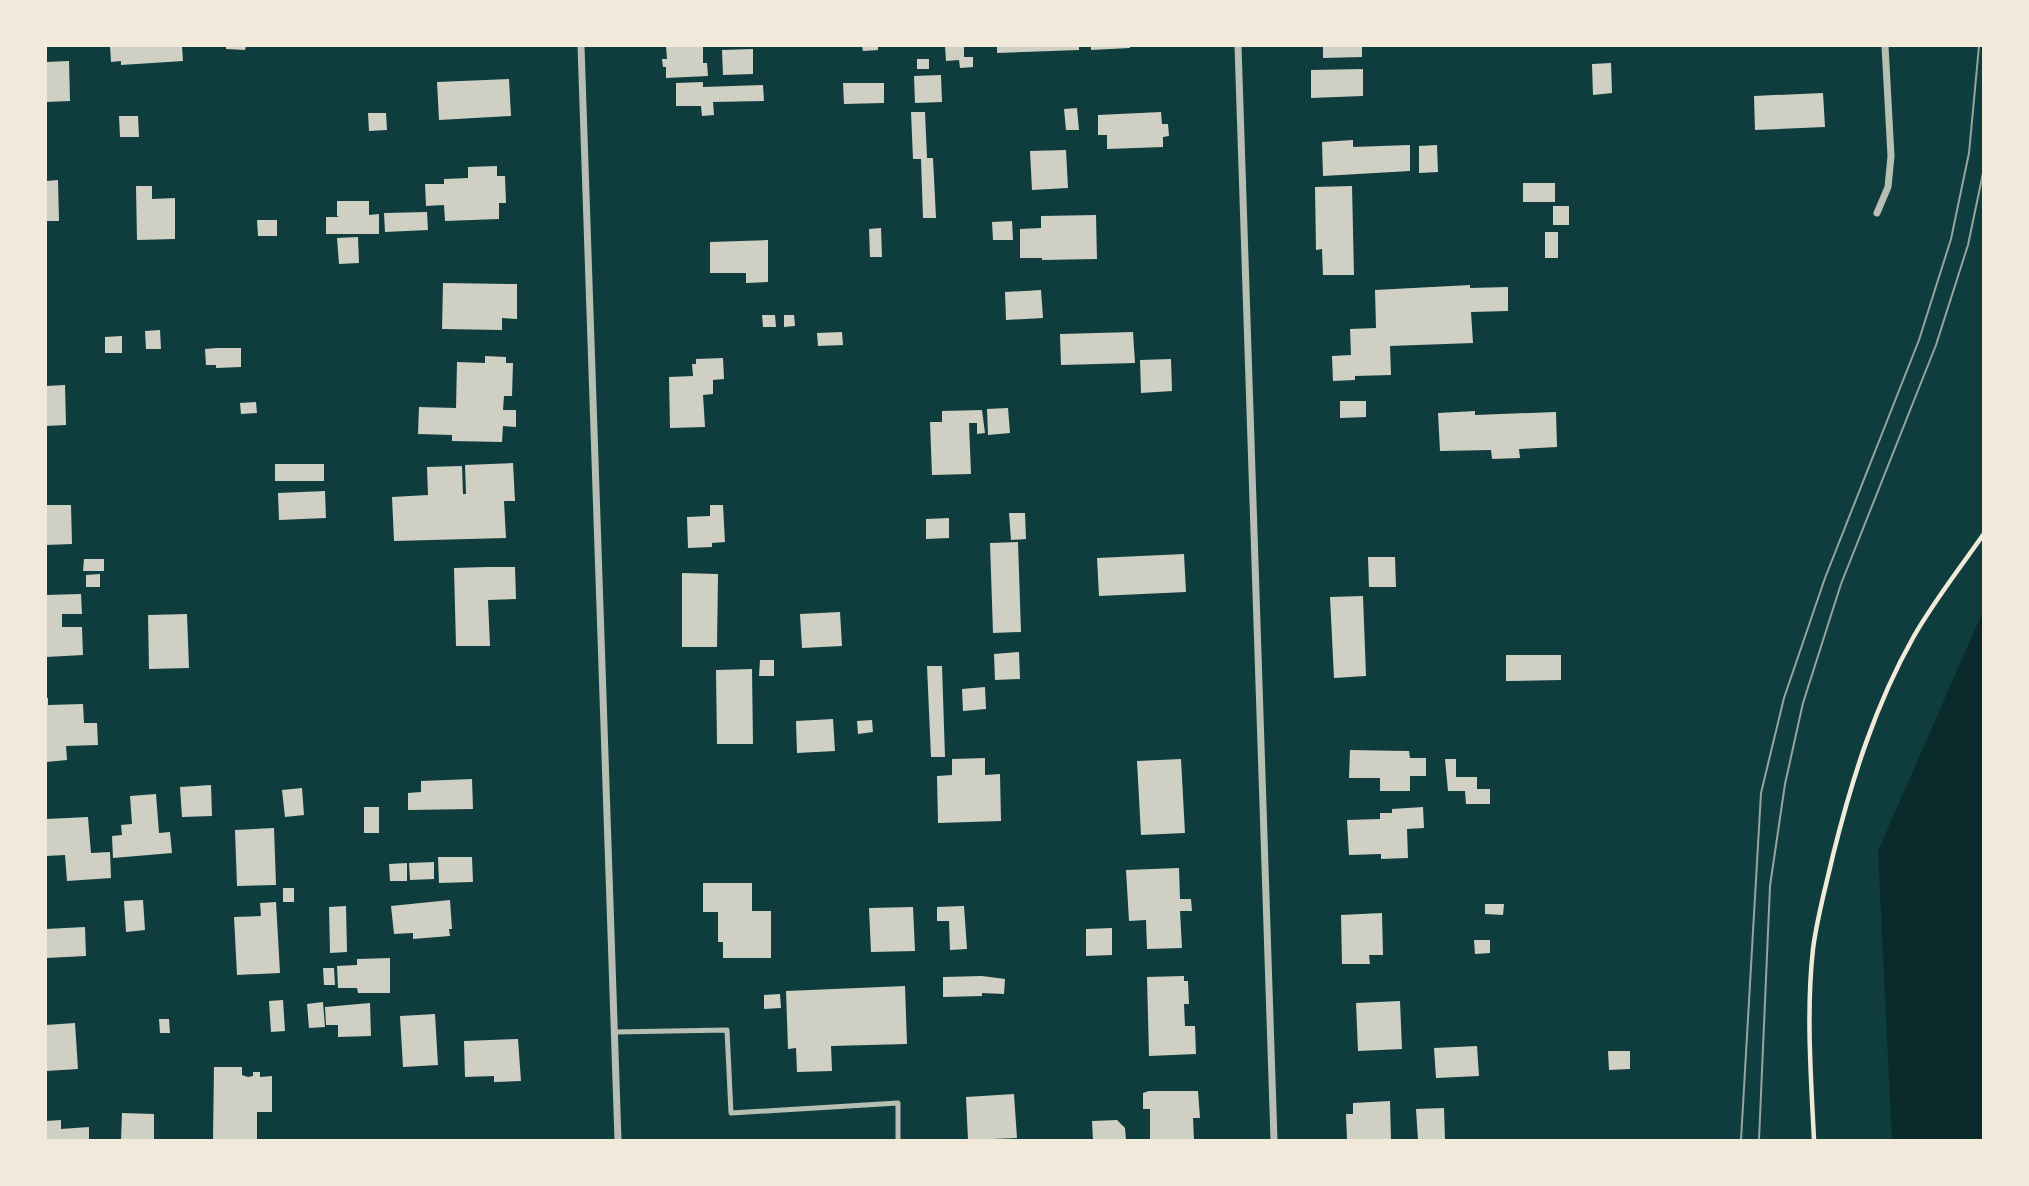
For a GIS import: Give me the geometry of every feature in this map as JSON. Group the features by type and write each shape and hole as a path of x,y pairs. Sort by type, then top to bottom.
{"street":[{"path":"581,46 618,1140"},
{"path":"1238,46 1274,1140"},
{"path":"1877,213 1888,187 1891,156 1885,46"}],"lane":[{"path":"614,1032 727,1030 731,1113 898,1103 898,1140"}],"path":[{"path":"1814,1140 1810,1051 1813,949 1848,797 1860,758 1887,691 1915,635 1983,535"}],"water":[{"path":"1983,611 1983,1140 1892,1140 1878,851"}],"building":[{"path":"110,46 182,46 183,61 121,65 121,61 111,62"},
{"path":"226,46 246,46 245,50 226,49"},
{"path":"666,46 703,46 703,63 707,63 708,76 666,78 666,67 663,67 662,59 667,59"},
{"path":"862,46 878,46 878,50 863,51"},
{"path":"945,46 964,46 964,57 973,57 973,67 960,68 959,60 946,61"},
{"path":"997,46 1079,46 1079,50 997,53"},
{"path":"1091,46 1130,46 1130,48 1091,50"},
{"path":"1323,46 1362,46 1362,57 1323,58"},
{"path":"753,49 753,74 723,75 722,50"},
{"path":"917,59 929,59 929,69 917,69"},
{"path":"69,61 70,101 46,102 46,62"},
{"path":"1611,63 1612,93 1593,95 1592,64"},
{"path":"1363,69 1363,96 1311,98 1311,70"},
{"path":"941,75 942,102 915,103 914,76"},
{"path":"509,79 511,116 439,120 437,82"},
{"path":"703,82 703,87 763,85 764,101 713,102 714,115 702,116 701,106 676,106 676,83"},
{"path":"843,83 884,83 884,103 844,104"},
{"path":"1823,93 1825,127 1755,130 1754,96"},
{"path":"1077,108 1079,130 1066,130 1064,109"},
{"path":"911,112 925,112 927,158 933,158 936,218 923,218 921,159 913,159"},
{"path":"1161,112 1162,124 1168,124 1169,136 1163,137 1163,147 1107,149 1107,135 1098,135 1098,115"},
{"path":"368,113 386,113 387,130 369,131"},
{"path":"119,116 138,116 139,137 120,137"},
{"path":"1353,140 1353,147 1410,145 1410,171 1323,176 1322,142"},
{"path":"1437,145 1438,172 1419,173 1419,146"},
{"path":"1066,150 1068,188 1032,190 1030,151"},
{"path":"497,166 497,176 505,176 506,203 499,203 499,219 445,221 444,205 426,206 425,184 444,184 444,179 468,178 468,167"},
{"path":"58,180 59,221 46,221 46,181"},
{"path":"1523,183 1555,183 1555,202 1523,202"},
{"path":"136,186 152,186 152,199 175,198 175,239 137,240"},
{"path":"1352,186 1354,275 1323,275 1322,249 1316,250 1315,187"},
{"path":"337,201 369,201 369,215 379,214 379,234 326,234 326,217 339,217"},
{"path":"1553,206 1569,206 1569,225 1553,225"},
{"path":"427,212 428,230 385,232 384,213"},
{"path":"1096,215 1097,259 1020,258 1020,229 1041,228 1041,216"},
{"path":"257,220 277,220 277,236 258,236"},
{"path":"1012,221 1013,240 993,240 992,222"},
{"path":"881,228 882,257 870,257 869,229"},
{"path":"1545,232 1558,232 1558,258 1545,258"},
{"path":"358,237 359,263 339,264 337,238"},
{"path":"768,240 768,282 746,283 746,273 710,273 710,242"},
{"path":"443,283 517,284 517,319 502,318 502,330 442,329"},
{"path":"1470,285 1470,288 1508,287 1508,311 1471,312 1473,343 1390,346 1391,375 1355,376 1355,380 1333,381 1332,356 1351,355 1350,329 1376,328 1375,290"},
{"path":"1041,290 1043,318 1006,320 1005,292"},
{"path":"762,315 775,315 776,327 763,327"},
{"path":"784,315 794,315 795,326 784,327"},
{"path":"160,330 161,349 146,349 145,331"},
{"path":"842,332 843,345 818,346 817,333"},
{"path":"1133,332 1135,363 1061,365 1060,334"},
{"path":"122,336 122,353 105,353 105,337"},
{"path":"241,348 241,367 216,368 216,365 206,365 205,349"},
{"path":"485,356 506,357 506,363 513,363 512,396 504,396 503,410 516,410 516,427 503,426 502,442 452,441 452,435 418,434 419,407 456,408 457,362 485,363"},
{"path":"723,358 724,379 713,380 713,394 703,395 705,427 670,428 669,377 693,376 692,364 696,364 696,359"},
{"path":"1171,359 1172,391 1141,393 1140,360"},
{"path":"65,385 66,425 46,426 46,386"},
{"path":"1340,401 1366,401 1366,417 1340,418"},
{"path":"256,402 257,413 241,414 240,403"},
{"path":"1008,408 1010,433 988,435 987,409"},
{"path":"982,410 985,433 977,434 977,423 969,423 971,474 932,475 930,422 942,422 942,411"},
{"path":"1475,411 1475,415 1556,412 1557,447 1519,449 1520,458 1492,459 1491,450 1440,451 1438,413"},
{"path":"513,463 515,501 504,501 506,538 394,541 392,497 428,495 427,467 462,466 463,494 466,494 465,465"},
{"path":"275,464 324,464 324,481 275,481"},
{"path":"325,491 326,518 279,520 278,493"},
{"path":"46,505 71,505 72,544 46,545"},
{"path":"710,505 723,505 725,542 712,543 712,547 688,548 687,517 710,516"},
{"path":"1009,513 1025,513 1026,539 1011,540"},
{"path":"949,518 949,538 926,539 926,519"},
{"path":"1018,542 1021,632 993,633 990,543"},
{"path":"1184,554 1186,592 1099,596 1097,558"},
{"path":"1368,557 1395,557 1396,587 1369,587"},
{"path":"84,559 104,559 104,571 83,571"},
{"path":"515,567 516,599 488,600 490,646 456,646 454,568"},
{"path":"682,573 718,574 717,647 682,647"},
{"path":"100,574 100,587 86,587 86,575"},
{"path":"81,594 82,614 62,614 62,627 82,627 83,655 46,657 46,595"},
{"path":"1363,596 1366,676 1334,678 1330,597"},
{"path":"840,612 842,646 802,648 800,614"},
{"path":"187,614 189,668 149,669 148,615"},
{"path":"1019,652 1020,679 995,680 994,654"},
{"path":"1506,655 1561,655 1561,680 1506,681"},
{"path":"760,660 774,660 774,676 759,676"},
{"path":"927,666 942,666 945,757 931,757"},
{"path":"752,669 753,744 717,744 716,670"},
{"path":"985,687 986,709 963,711 962,689"},
{"path":"46,698 48,705 83,704 84,723 97,723 98,745 66,746 67,760 46,762"},
{"path":"833,719 835,751 797,753 796,721"},
{"path":"872,720 873,732 858,734 857,721"},
{"path":"1350,750 1409,751 1410,758 1426,758 1426,776 1410,776 1410,791 1380,791 1380,778 1349,778"},
{"path":"985,758 985,775 1000,774 1001,821 938,823 937,776 952,775 952,759"},
{"path":"1181,759 1185,833 1141,835 1137,761"},
{"path":"1445,759 1456,759 1456,777 1477,777 1477,789 1490,789 1490,804 1466,804 1465,791 1448,791"},
{"path":"472,779 473,809 408,810 408,793 421,792 421,781"},
{"path":"211,785 212,816 182,817 180,787"},
{"path":"302,788 304,815 285,817 282,790"},
{"path":"156,794 159,833 170,832 172,853 113,858 112,836 122,835 121,825 132,824 130,796"},
{"path":"364,807 379,807 379,833 364,833"},
{"path":"1423,807 1424,828 1407,829 1408,858 1381,859 1381,854 1349,855 1347,820 1380,819 1380,813 1392,813 1392,809"},
{"path":"88,817 91,853 110,852 111,878 67,881 65,855 46,856 46,819"},
{"path":"274,828 276,885 237,886 235,830"},
{"path":"438,857 472,857 473,882 439,883"},
{"path":"434,862 434,879 410,880 409,863"},
{"path":"407,863 407,881 390,881 389,864"},
{"path":"1179,868 1180,899 1191,899 1192,911 1180,911 1182,948 1147,949 1146,920 1129,921 1126,870"},
{"path":"703,883 752,883 752,911 771,911 771,958 723,958 723,942 718,942 718,912 703,912"},
{"path":"283,888 294,888 294,902 283,902"},
{"path":"143,900 145,930 126,932 124,901"},
{"path":"450,900 450,936 413,939 413,933 394,934 391,906"},
{"path":"276,902 280,973 237,975 234,917 261,916 260,903"},
{"path":"1485,904 1504,904 1503,915 1485,914"},
{"path":"346,906 347,952 330,953 329,907"},
{"path":"964,906 967,949 950,950 949,921 937,921 937,907"},
{"path":"913,907 915,951 871,952 869,908"},
{"path":"1382,913 1383,955 1369,955 1370,964 1342,964 1341,915"},
{"path":"85,927 86,956 46,958 46,929"},
{"path":"1112,928 1112,955 1086,956 1086,929"},
{"path":"1474,940 1490,940 1490,953 1475,954"},
{"path":"390,958 390,993 358,993 357,988 338,988 337,966 357,965 357,959"},
{"path":"323,968 334,968 335,985 324,985"},
{"path":"982,976 1005,979 1004,994 943,997 943,977"},
{"path":"1184,976 1184,981 1188,981 1189,1004 1184,1004 1185,1026 1195,1026 1196,1054 1149,1056 1147,977"},
{"path":"905,986 907,1044 831,1046 832,1071 797,1072 796,1048 788,1049 786,991"},
{"path":"780,994 781,1008 764,1009 764,995"},
{"path":"283,1000 285,1031 271,1032 269,1001"},
{"path":"1400,1001 1402,1049 1358,1051 1356,1003"},
{"path":"323,1002 325,1027 309,1028 307,1004"},
{"path":"370,1003 371,1036 338,1037 338,1025 326,1025 325,1007"},
{"path":"435,1014 438,1065 403,1067 400,1016"},
{"path":"159,1019 169,1019 170,1033 160,1033"},
{"path":"75,1023 78,1069 46,1071 46,1025"},
{"path":"518,1039 521,1081 494,1082 494,1076 465,1077 464,1041"},
{"path":"1477,1046 1479,1076 1436,1078 1434,1048"},
{"path":"1608,1051 1630,1051 1630,1069 1609,1070"},
{"path":"214,1067 242,1067 242,1075 248,1077 253,1076 253,1072 260,1072 260,1077 272,1076 272,1112 257,1112 257,1140 213,1140"},
{"path":"1198,1091 1200,1118 1193,1118 1194,1140 1150,1140 1150,1109 1143,1109 1143,1093"},
{"path":"1014,1094 1017,1138 968,1140 966,1097"},
{"path":"1390,1101 1391,1140 1347,1140 1346,1114 1353,1114 1353,1103"},
{"path":"1444,1108 1445,1140 1418,1140 1416,1109"},
{"path":"122,1113 154,1114 154,1140 121,1140"},
{"path":"61,1120 61,1129 89,1127 89,1140 46,1140 46,1121"},
{"path":"1117,1120 1125,1128 1126,1140 1093,1140 1092,1121"}],"tram line":[{"path":"1741,1140 1761,793 1784,698 1825,578 1919,340 1951,239 1969,153 1979,46"},
{"path":"1759,1140 1770,886 1785,784 1803,703 1841,584 1936,345 1968,245 1983,173"}]}
